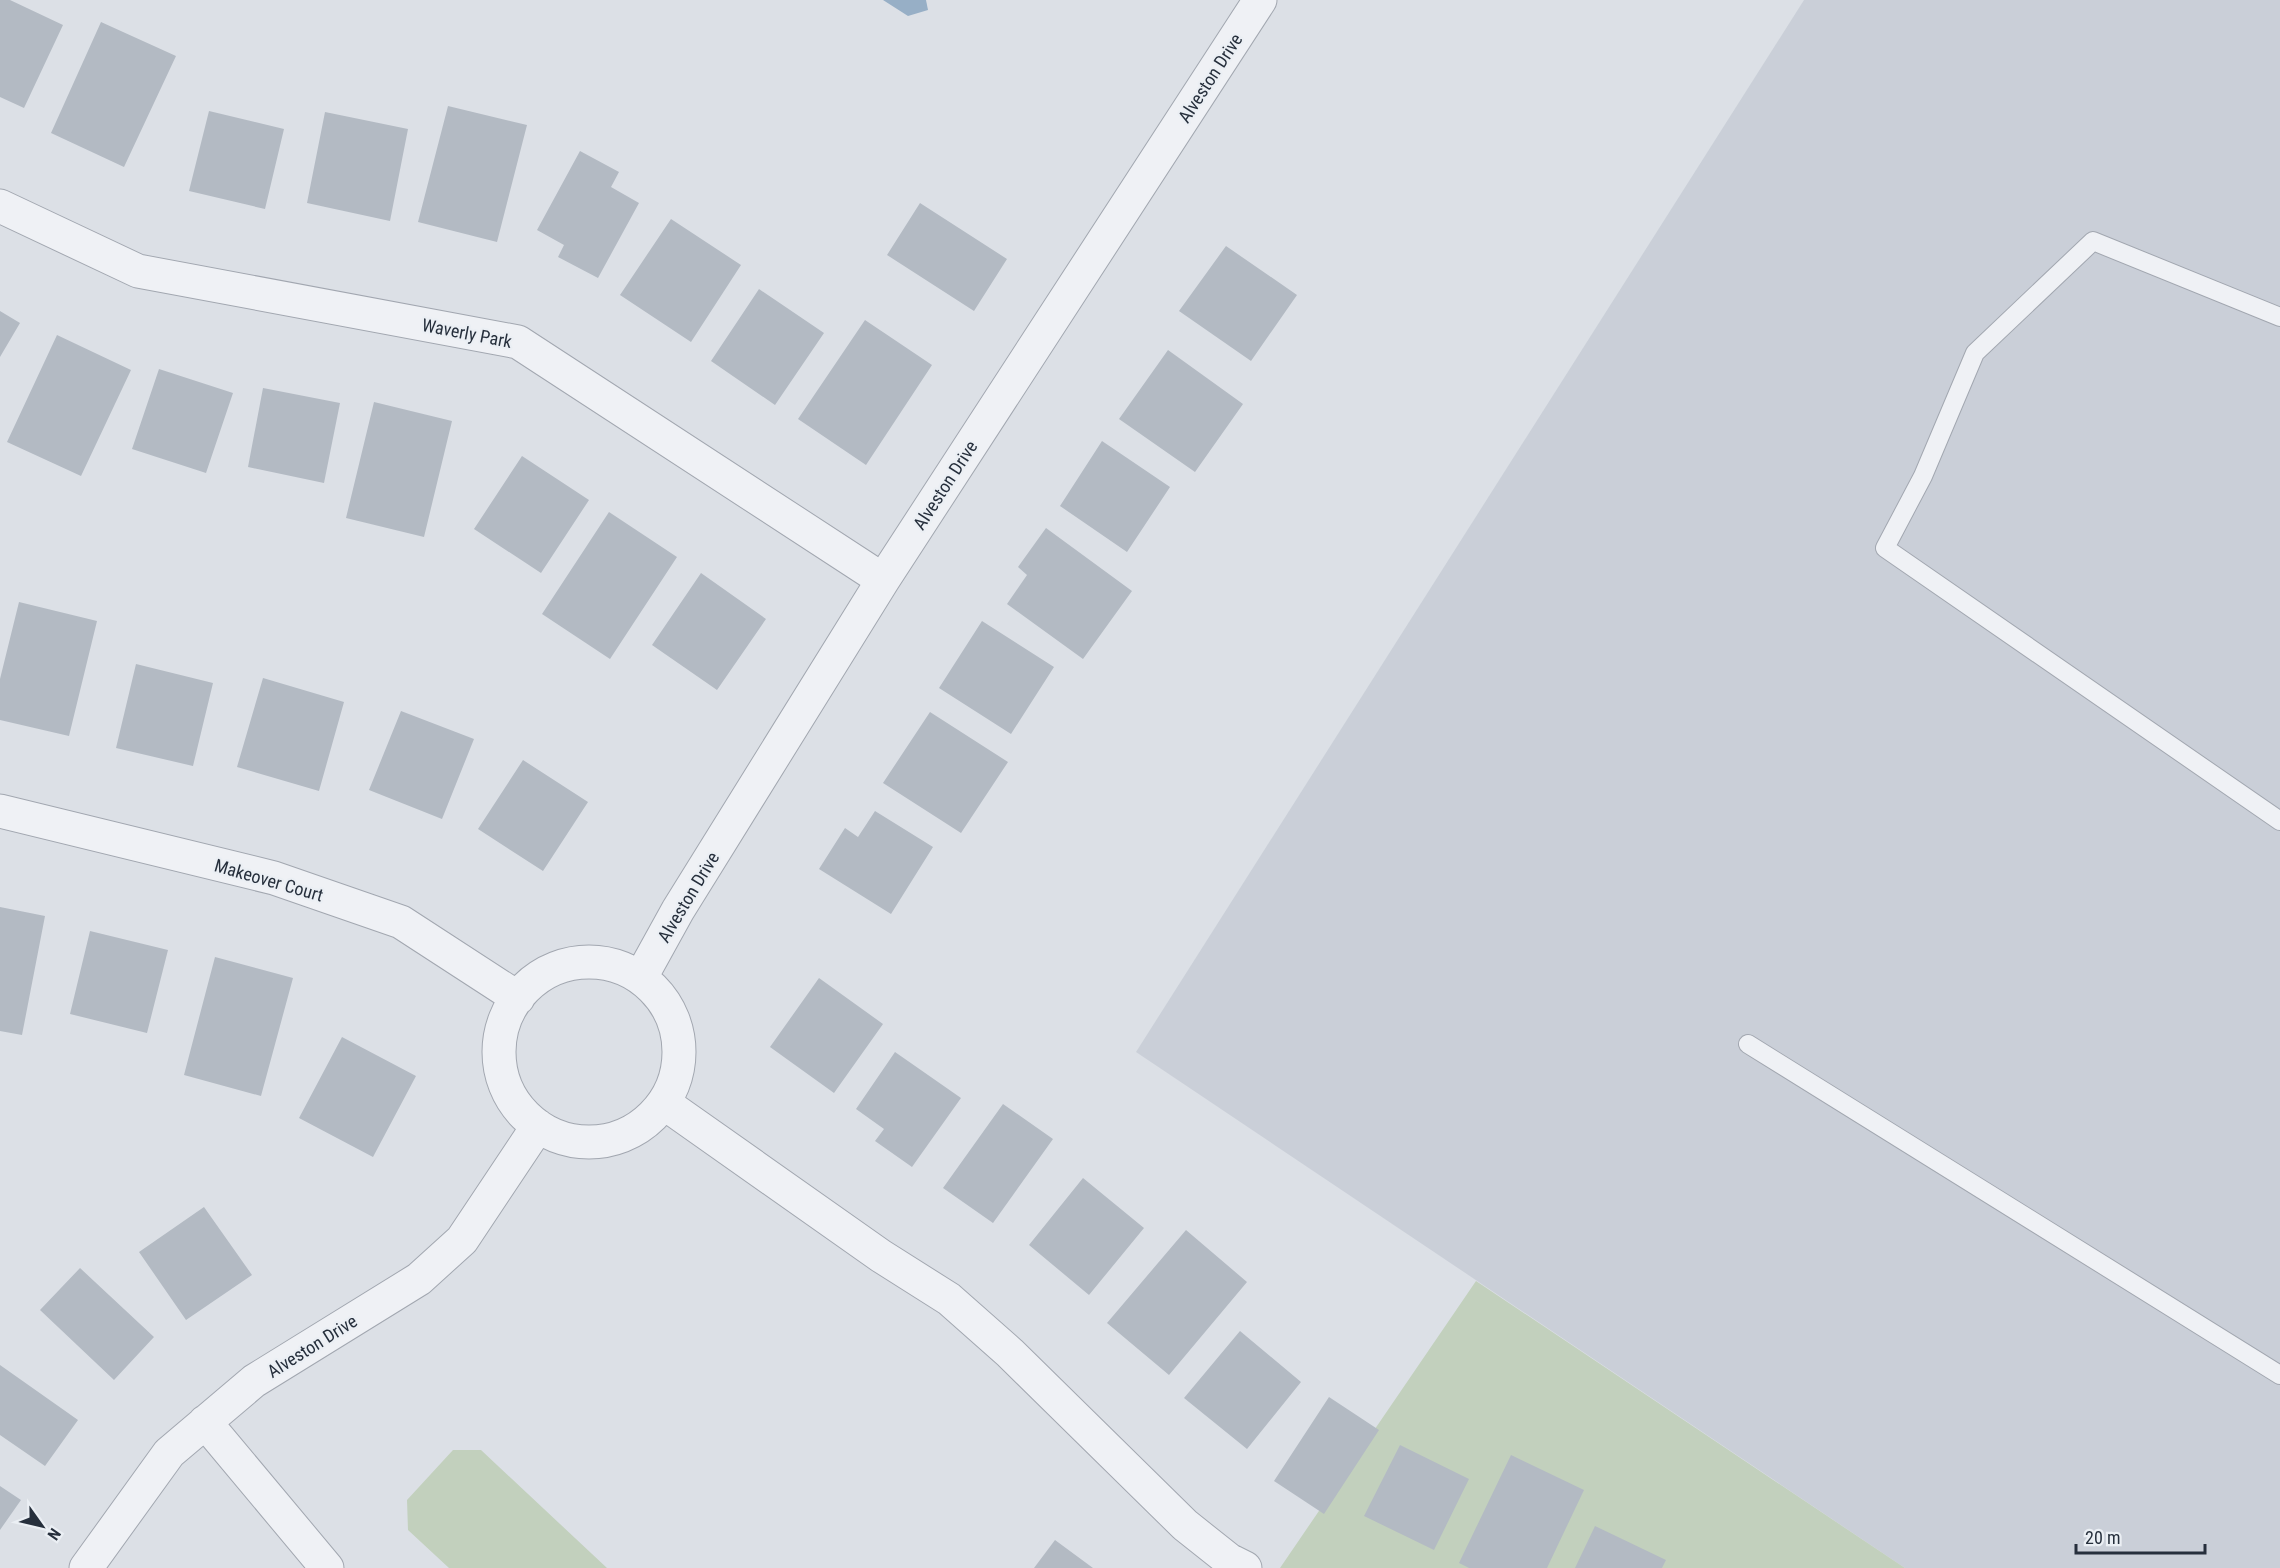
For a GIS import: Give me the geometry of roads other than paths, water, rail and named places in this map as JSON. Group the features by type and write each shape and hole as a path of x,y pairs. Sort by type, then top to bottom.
{"street":[{"name":"Alveston Drive","path":"641,977 678,910 883,580 1260,0"},
{"name":"Waverly Park","path":"0,206 138,271 518,342 883,580"},
{"name":"Makeover Court","path":"0,811 274,878 401,922 518,998"},
{"path":"598,962 621,967 641,977 658,993 671,1013 678,1035 680,1058 675,1081 664,1103 645,1124 620,1137 592,1143 564,1139 538,1126 523,1113 510,1096 499,1056 506,1016 518,998 533,981 553,969 575,963 598,962"},
{"path":"664,1103 881,1256 949,1299 1010,1353 1185,1525 1229,1560 1245,1568"},
{"name":"Alveston Drive","path":"86,1568 169,1453 254,1381 419,1279 462,1240 538,1126"},
{"path":"205,1422 327,1568"}],"lane":[{"path":"2280,317 2093,240 1975,353 1923,476 1885,548 2280,820"},
{"path":"1748,1044 2280,1375"}],"water":[{"path":"883,0 926,0 928,10 908,16"}]}
